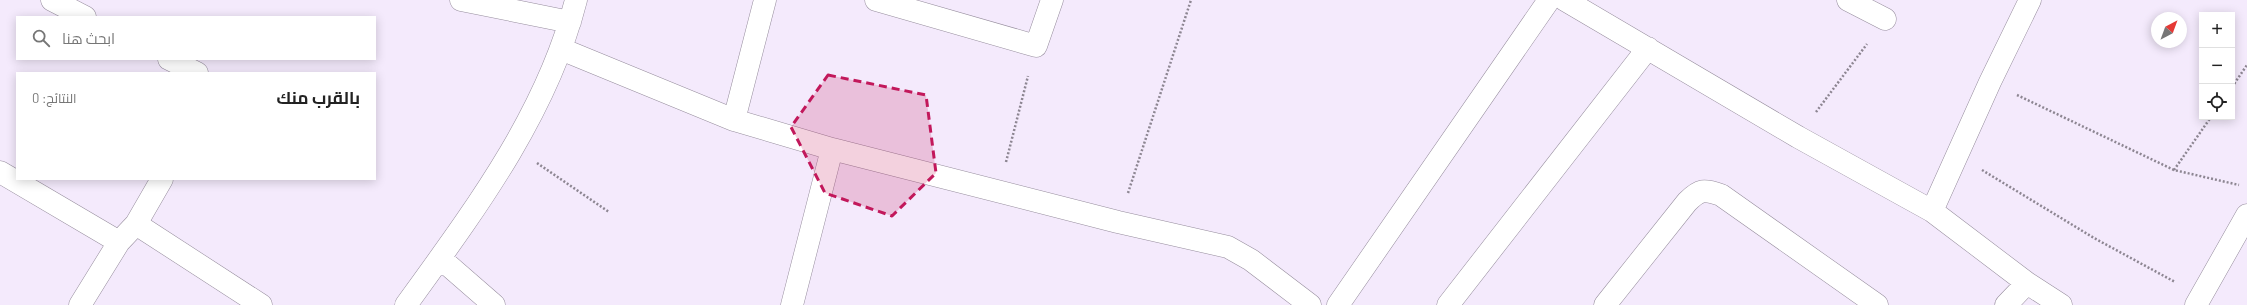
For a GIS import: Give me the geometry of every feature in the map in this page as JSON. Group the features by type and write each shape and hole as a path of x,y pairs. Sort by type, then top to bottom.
{"street":[{"path":"52,0 83,16"},
{"path":"461,0 570,22"},
{"path":"406,305 440,258 514,147 546,88 561,49 576,0"},
{"path":"734,120 765,0"},
{"path":"876,0 1036,46 1052,0"},
{"path":"1338,305 1549,0"},
{"path":"1565,0 1798,137 1932,211 2027,283 2061,305"},
{"path":"1848,0 1885,19"},
{"path":"1932,211 1956,154 2030,0"},
{"path":"1448,305 1648,48"},
{"path":"561,49 734,120 832,149 998,192 1118,222 1228,247 1251,260 1310,305"},
{"path":"171,60 195,72"},
{"path":"792,305 832,149"},
{"path":"0,172 119,242"},
{"path":"80,305 119,242 136,224 161,180"},
{"path":"1605,305 1688,202 1696,193 1707,190 1720,195 1877,305"},
{"path":"2199,301 2247,215"},
{"path":"136,224 261,305"},
{"path":"440,258 494,305"},
{"path":"2006,305 2027,283"}],"path":[{"path":"1118,222 1191,0"},
{"path":"1798,137 1885,19"},
{"path":"998,192 1036,46"},
{"path":"2234,84 2247,66"},
{"path":"1990,82 2174,170 2247,187"},
{"path":"2174,170 2209,120"},
{"path":"514,147 609,212"},
{"path":"1956,154 2199,301"}],"highlighted area":[{"path":"828,75 926,95 936,173 892,216 825,193 791,127"}]}
